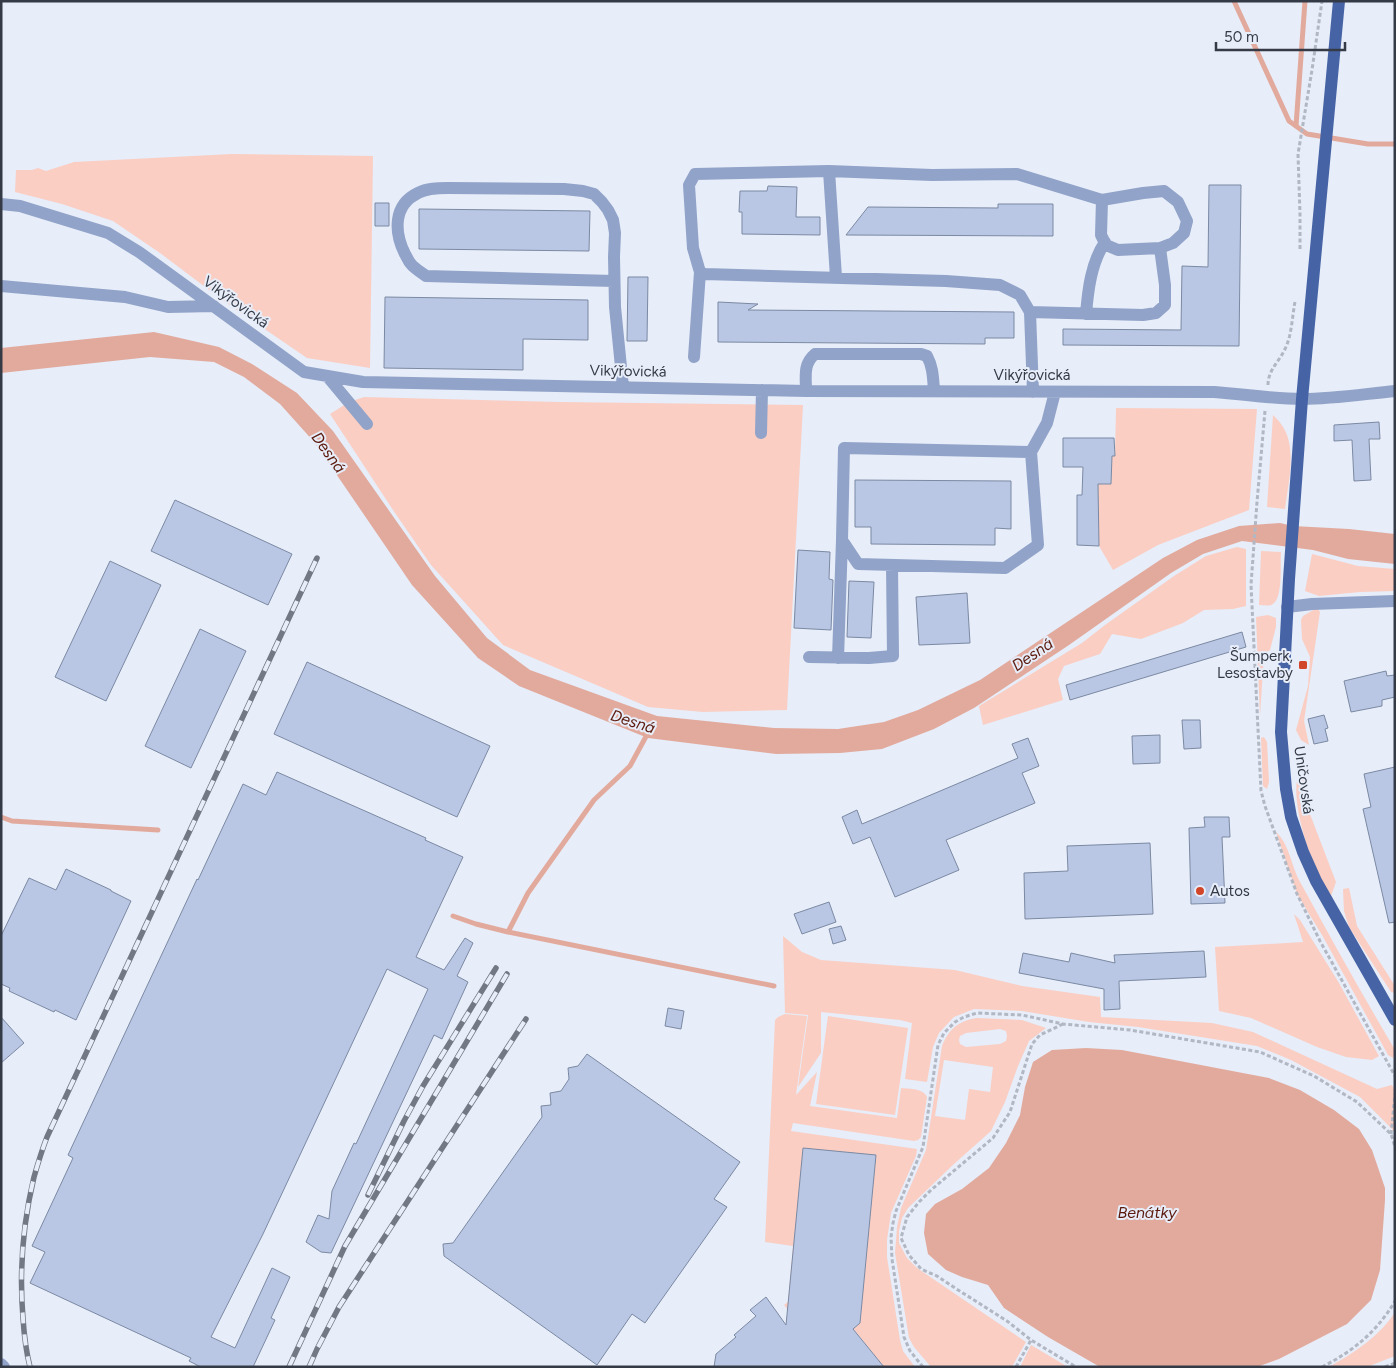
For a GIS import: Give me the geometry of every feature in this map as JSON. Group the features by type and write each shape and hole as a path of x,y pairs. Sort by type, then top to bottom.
{"main road":[{"name":"Uničovská","path":"1339,1 1302,399 1287,607 1281,732 1286,789 1291,817 1303,852 1316,881 1395,1020"}],"street":[{"path":"829,171 836,277"},
{"path":"694,357 700,272 693,248 689,186 695,174 829,171 932,175 1017,174 1102,200 1143,193 1164,192 1178,202 1187,221 1184,233 1173,243 1160,248 1118,250 1106,245 1101,235 1102,200"},
{"path":"614,281 426,276 410,263 400,243 398,216 402,206 409,199 418,192 430,189 564,189 594,194 608,210 613,220 615,233 615,307 623,387"},
{"name":"Vikýřovická","path":"1,204 20,206 108,233 139,252 304,372 363,382 762,390 1214,392 1302,399 1395,391"},
{"path":"1086,314 1088,288 1097,253 1105,242"},
{"path":"1030,312 1143,315 1156,313 1165,305 1165,285 1160,248"},
{"path":"700,272 705,274 946,281 1000,285 1020,295 1030,312 1033,392"},
{"path":"1,286 125,296 168,307 214,306"},
{"path":"806,390 806,366 809,359 815,354 921,354 927,356 931,362 934,390"},
{"path":"327,376 367,424"},
{"path":"761,433 762,390"},
{"path":"842,540 858,564 1005,568 1038,546 1032,452 1047,423 1055,392"},
{"path":"838,658 844,448 1032,452"},
{"path":"809,658 893,656 892,565"},
{"path":"1287,607 1312,604 1395,601"}],"path":[{"path":"1300,250 1298,154 1322,1"},
{"path":"1252,582 1268,381 1270,373 1285,349 1288,340 1296,296"},
{"path":"923,1367 910,1351 904,1337 892,1259 891,1237 896,1210 923,1147 940,1039 955,1022 964,1017 977,1013 1022,1015 1063,1024 1130,1030 1260,1052 1314,1076 1357,1102 1390,1134 1395,1147"},
{"path":"1063,1024 1040,1035 1032,1044 1010,1112 993,1138 919,1202 906,1217 901,1238 909,1255 921,1269 938,1276 1007,1321 1031,1340 1076,1367"},
{"path":"1390,1134 1395,1094"},
{"path":"1322,1367 1363,1341 1386,1316 1395,1301"},
{"path":"1016,1367 1031,1340"},
{"path":"1385,1367 1395,1363"}],"shaded area":[{"path":"232,154 373,156 370,368 307,358 225,302 160,253 113,221 62,204 15,192 16,170 38,168 46,171 74,162"},
{"path":"364,397 803,405 787,710 703,712 648,707 503,645 431,565 330,414 349,402"},
{"path":"1116,408 1257,409 1249,510 1158,545 1113,570 1099,546 1097,484 1111,484 1112,456 1115,455"},
{"path":"1273,415 1286,433 1291,454 1290,477 1285,509 1267,507"},
{"path":"1237,547 1246,549 1246,606 1233,609 1204,610 1183,623 1141,639 1112,634 1100,654 1064,666 1058,679 1063,700 983,725 979,706 1082,643 1174,576 1206,556"},
{"path":"1261,551 1281,552 1279,593 1274,603 1269,605 1259,605"},
{"path":"1312,554 1358,566 1395,569 1395,591 1319,596 1305,591"},
{"path":"1317,608 1320,612 1304,721 1309,745 1301,740 1296,730 1308,686 1310,657 1302,639 1301,620 1303,616"},
{"path":"1268,615 1276,618 1276,627 1270,650 1264,654 1260,716 1256,617"},
{"path":"1264,737 1267,742 1269,782 1267,789 1263,786 1261,738"},
{"path":"1304,779 1308,809 1336,882 1331,896 1317,872 1309,852 1299,814 1296,791 1297,781"},
{"path":"1276,832 1287,848 1299,880 1395,1050 1393,1058 1388,1055 1322,935 1297,894"},
{"path":"1349,888 1357,926 1395,986 1395,993 1391,992 1349,927 1344,911 1343,889"},
{"path":"1294,914 1300,920 1339,983 1379,1056 1372,1060 1346,1057 1317,1047 1251,1018 1219,1011 1215,947 1303,942"},
{"path":"783,936 802,952 821,960 955,970 1022,986 1100,997 1101,1017 1212,1023 1253,1032 1377,1089 1392,1085 1395,1091 1395,1132 1360,1097 1291,1060 1257,1046 1022,1011 974,1009 954,1017 939,1033 933,1047 927,1082 905,1079 912,1023 900,1020 821,1012 821,1053 798,1087 808,1015 785,1013"},
{"path":"785,1014 807,1016 796,1095 817,1072 810,1106 897,1118 901,1088 919,1090 927,1097 921,1137 914,1141 793,1123 791,1131 917,1149 916,1156 891,1213 887,1240 887,1257 900,1340 903,1351 915,1367 884,1367 844,1317 800,1325 784,1305 788,1302 793,1246 765,1242 775,1020"},
{"path":"828,1016 908,1028 895,1115 816,1104"},
{"path":"977,1018 1022,1020 1046,1028 1029,1041 1005,1102 991,1131 908,1208 902,1218 899,1243 907,1258 917,1268 1026,1342 1012,1367 931,1367 909,1338 895,1253 897,1227 901,1208 926,1150 942,1046 951,1030 964,1021","holes":["1000,1029 1006,1031 1007,1036 1006,1041 1000,1044 966,1047 960,1044 960,1036 966,1033","944,1060 993,1067 990,1092 969,1089 965,1120 935,1116"]},
{"path":"1395,1312 1395,1356 1367,1367 1329,1367 1366,1343 1382,1329"},
{"path":"1031,1345 1068,1367 1020,1367"}],"water":[{"name":"Desná","path":"154,332 219,347 252,364 297,393 333,431 435,576 487,638 530,670 657,716 774,728 838,729 884,722 918,710 980,680 1163,558 1197,540 1239,526 1280,523 1293,526 1395,534 1395,564 1348,559 1313,550 1242,541 1203,554 1171,573 1069,645 974,708 934,729 882,749 840,753 776,754 648,738 519,686 478,658 412,585 315,443 280,404 244,377 214,362 150,357 1,373 1,348"},
{"name":"Benátky","path":"1086,1048 1122,1050 1269,1078 1300,1090 1334,1110 1359,1129 1372,1150 1385,1188 1380,1270 1371,1300 1347,1324 1279,1359 1257,1367 1100,1367 1048,1337 1004,1308 988,1285 946,1270 928,1254 924,1233 926,1214 935,1204 962,1189 989,1168 1006,1143 1020,1115 1025,1087 1033,1062 1052,1050"}],"building":[{"path":"1209,185 1241,185 1239,346 1063,345 1063,329 1181,330 1182,266 1208,267"},
{"path":"768,186 797,187 796,217 820,217 820,235 742,234 742,212 739,212 740,191 767,191"},
{"path":"375,203 389,203 389,226 375,226"},
{"path":"998,204 1053,204 1053,236 846,235 868,207 998,208"},
{"path":"419,209 590,211 589,251 419,249"},
{"path":"628,277 648,277 647,341 627,341"},
{"path":"385,297 588,300 588,340 523,339 523,370 384,368"},
{"path":"718,302 758,304 748,310 1014,312 1014,338 985,338 985,344 718,342"},
{"path":"1379,422 1380,439 1369,439 1371,480 1354,481 1352,440 1334,441 1334,425"},
{"path":"1063,438 1114,438 1115,456 1112,456 1111,484 1098,484 1099,546 1077,545 1077,495 1082,495 1083,467 1063,467"},
{"path":"855,480 1011,481 1011,529 995,528 995,545 871,544 871,527 855,527"},
{"path":"175,500 292,554 268,605 151,551"},
{"path":"798,550 830,552 829,579 833,580 831,630 794,628"},
{"path":"110,561 161,585 106,701 55,677"},
{"path":"849,581 874,582 871,638 847,637"},
{"path":"967,593 970,643 919,645 916,597"},
{"path":"200,629 246,651 191,768 145,746"},
{"path":"1242,632 1246,647 1070,700 1066,685"},
{"path":"307,662 490,746 457,817 274,734"},
{"path":"1386,671 1387,676 1395,675 1395,697 1382,700 1382,706 1351,712 1344,681"},
{"path":"1324,715 1328,728 1325,729 1328,741 1314,744 1308,719"},
{"path":"1182,720 1200,720 1201,748 1184,749"},
{"path":"1160,735 1160,763 1133,764 1132,736"},
{"path":"1028,738 1039,766 1022,773 1035,803 946,840 959,870 895,897 870,837 853,844 842,817 857,810 862,824 1018,758 1012,744"},
{"path":"1395,767 1395,922 1389,923 1363,809 1371,807 1364,774"},
{"path":"277,772 426,838 425,840 463,857 416,957 444,970 465,938 473,943 457,976 468,982 442,1039 434,1035 331,1253 321,1252 306,1242 318,1215 329,1219 332,1191 354,1143 356,1144 428,989 387,969 263,1234 211,1337 235,1348 272,1268 290,1277 271,1318 275,1320 253,1367 201,1367 189,1361 191,1358 30,1283 45,1252 32,1246 73,1158 68,1155 243,784 266,795"},
{"path":"1204,817 1229,817 1230,837 1222,837 1225,903 1191,904 1189,828 1205,827"},
{"path":"1150,843 1153,914 1025,919 1024,873 1068,871 1067,846"},
{"path":"66,869 131,901 76,1020 9,991 10,988 1,984 1,936 29,878 56,890"},
{"path":"829,902 836,922 802,934 794,914"},
{"path":"841,926 846,940 833,944 829,929"},
{"path":"1204,951 1206,977 1119,981 1120,1009 1104,1010 1104,989 1019,973 1023,953 1069,962 1071,953 1115,963 1114,955"},
{"path":"668,1008 684,1011 681,1029 665,1026"},
{"path":"1,1017 24,1043 1,1063"},
{"path":"587,1054 740,1162 714,1199 727,1207 645,1323 632,1314 597,1365 444,1256 443,1244 453,1243 542,1117 541,1106 551,1105 550,1093 561,1091 569,1079 568,1068 578,1066"},
{"path":"803,1148 876,1155 860,1323 853,1329 884,1367 714,1367 716,1354 756,1316 750,1310 766,1297 786,1325"}],"waterway":[{"path":"1234,1 1289,121 1307,134 1368,144 1395,144"},
{"path":"1296,126 1305,1"},
{"name":"Desná","path":"508,932 528,893 594,800 630,766 649,731"},
{"path":"1,817 12,821 158,830"},
{"path":"453,916 508,932 774,986"}],"railway":[{"path":"30,1367 27,1355 22,1300 23,1247 30,1194 43,1147 317,558"},
{"path":"368,1195 423,1086 496,968"},
{"path":"289,1367 345,1246 507,974"},
{"path":"309,1367 339,1307 526,1019"}],"place":[{"name":"Šumperk, Lesostavby","path":"1303,665"},
{"name":"Autos","path":"1200,891"}]}
